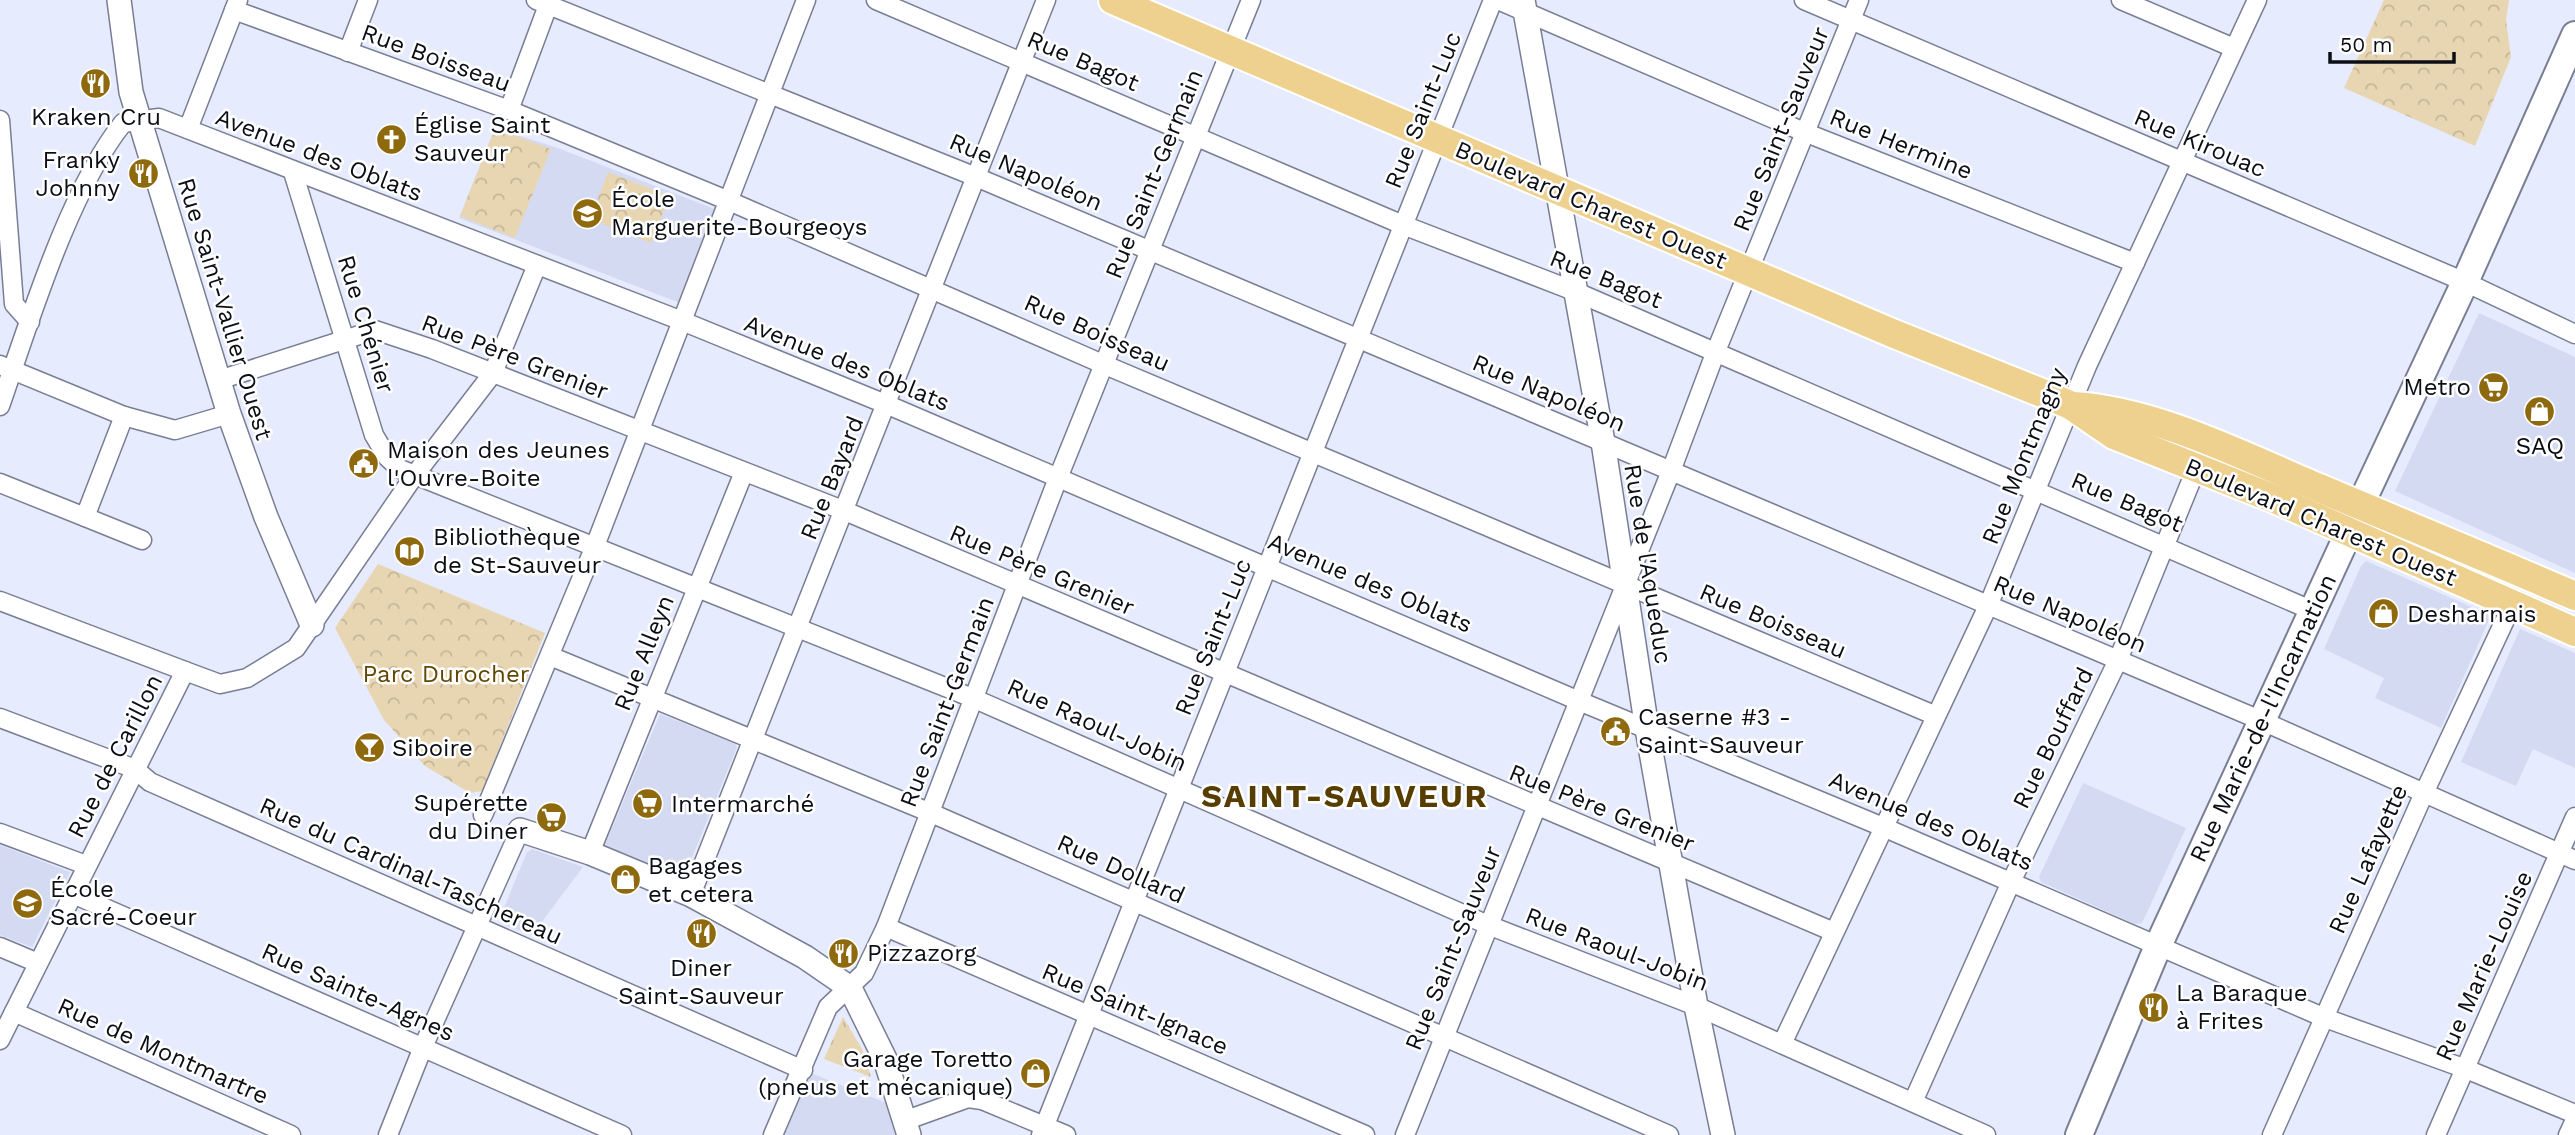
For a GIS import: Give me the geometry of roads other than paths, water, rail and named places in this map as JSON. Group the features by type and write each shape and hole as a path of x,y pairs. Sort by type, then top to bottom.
{"main road":[{"name":"Boulevard Charest Ouest","path":"1112,0 1439,141 2072,406 2114,435 2349,532 2575,632"},
{"name":"Rue Marie-de-l'Incarnation","path":"2360,506 2465,282 2575,35"},
{"name":"Boulevard Charest Ouest","path":"2072,406 2105,408 2127,414 2235,453 2575,596"},
{"name":"Rue Marie-de-l'Incarnation","path":"2079,1135 2158,946 2349,532"}],"street":[{"name":"Rue Saint-Vallier Ouest","path":"119,0 131,92 229,414 265,517 312,625"},
{"path":"348,52 368,0"},
{"path":"483,815 595,546 806,0"},
{"name":"Rue Bagot","path":"876,0 1403,225 1574,291 1716,351 2313,611"},
{"name":"Rue Bayard","path":"691,895 888,405 1046,0"},
{"name":"Rue Saint-Germain","path":"773,1135 828,1007 864,973 886,927 1058,478 1251,0"},
{"name":"Rue Hermine","path":"1495,0 1524,5 1804,132 2135,263"},
{"name":"Rue Saint-Luc","path":"1043,1130 1132,901 1180,789 1495,0"},
{"name":"Rue Kirouac","path":"1804,0 2465,282 2575,334"},
{"name":"Rue Saint-Sauveur","path":"1405,1135 1671,471 1716,351 1859,0"},
{"path":"2121,0 2234,48"},
{"name":"Rue Montmagny","path":"1782,1044 1934,715 1988,606 2135,263 2257,0"},
{"path":"509,110 544,2"},
{"name":"Rue Napoléon","path":"544,2 771,92 1358,338 2260,720 2425,791 2568,857"},
{"path":"188,130 236,5"},
{"name":"Rue Boisseau","path":"236,5 348,52 509,110 729,201 934,288 1105,365 1934,715"},
{"name":"Rue de l'Aqueduc","path":"1524,5 1603,442 1647,729 1696,1006 1723,1135"},
{"name":"Avenue des Oblats","path":"139,119 159,118 682,321 888,405 1268,565 1579,701 1883,827 2325,1018 2466,1069 2575,1114"},
{"path":"0,406 6,368 30,322 79,199 106,146 123,123 139,119"},
{"path":"0,120 14,304 30,322"},
{"name":"Rue Chénier","path":"293,172 380,447 400,468 414,476"},
{"name":"Rue de Carillon","path":"0,1040 86,864 186,671 220,684 247,678 296,648 414,476 493,373 537,265"},
{"name":"Rue Père Grenier","path":"219,380 375,330 493,373 845,511 1536,808 1834,932"},
{"path":"6,368 124,416 175,430 229,414"},
{"path":"85,517 124,416"},
{"name":"Rue Bouffard","path":"1913,1102 2011,882 2118,660 2163,544 2196,469"},
{"name":"Rue Alleyn","path":"590,853 744,472"},
{"name":"Rue Raoul-Jobin","path":"414,476 799,626 975,699 1488,925 1696,1006 1986,1135"},
{"path":"0,483 142,540"},
{"name":"Rue Marie-de-l'Incarnation","path":"2349,532 2360,506"},
{"path":"0,601 186,671"},
{"name":"Rue Lafayette","path":"2272,1135 2425,791 2512,605"},
{"name":"Rue Dollard","path":"550,656 931,813 1668,1135"},
{"name":"Rue du Cardinal-Taschereau","path":"0,718 135,769 150,782 803,1070"},
{"name":"Rue Marie-Louise","path":"2436,1135 2568,857 2575,817"},
{"path":"388,1135 423,1047 520,830 590,853 691,895 805,957 850,988 885,1059 906,1128 968,1098 982,1100 1043,1130 1066,1135"},
{"path":"0,833 86,864"},
{"name":"Rue Sainte-Agnes","path":"73,894 622,1135"},
{"name":"Rue Saint-Ignace","path":"886,927 1365,1135"},
{"path":"0,947 38,963"},
{"name":"Rue de Montmartre","path":"14,1012 291,1135"},
{"path":"2568,1135 2575,1120"}],"place":[{"name":"Kraken Cru","path":"96,83"},
{"name":"Église Saint Sauveur","path":"391,139"},
{"name":"Franky Johnny","path":"143,174"},
{"name":"École Marguerite-Bourgeoys","path":"588,213"},
{"name":"Metro","path":"2494,387"},
{"name":"SAQ","path":"2540,412"},
{"name":"Maison des Jeunes l'Ouvre-Boite","path":"364,464"},
{"name":"Bibliothèque de St-Sauveur","path":"410,551"},
{"name":"Desharnais","path":"2384,614"},
{"name":"Caserne #3 - Saint-Sauveur","path":"1615,731"},
{"name":"Siboire","path":"369,748"},
{"name":"Intermarché","path":"648,804"},
{"name":"Supérette du Diner","path":"551,817"},
{"name":"Bagages et cetera","path":"625,880"},
{"name":"École Sacré-Coeur","path":"27,903"},
{"name":"Diner Saint-Sauveur","path":"701,934"},
{"name":"Pizzazorg","path":"844,953"},
{"name":"La Baraque à Frites","path":"2153,1007"},
{"name":"Garage Toretto (pneus et mécanique)","path":"1036,1073"}],"district":[{"name":"SAINT-SAUVEUR","path":"1345,796"}],"park label":[{"name":"Parc Durocher","path":"446,674"}]}
